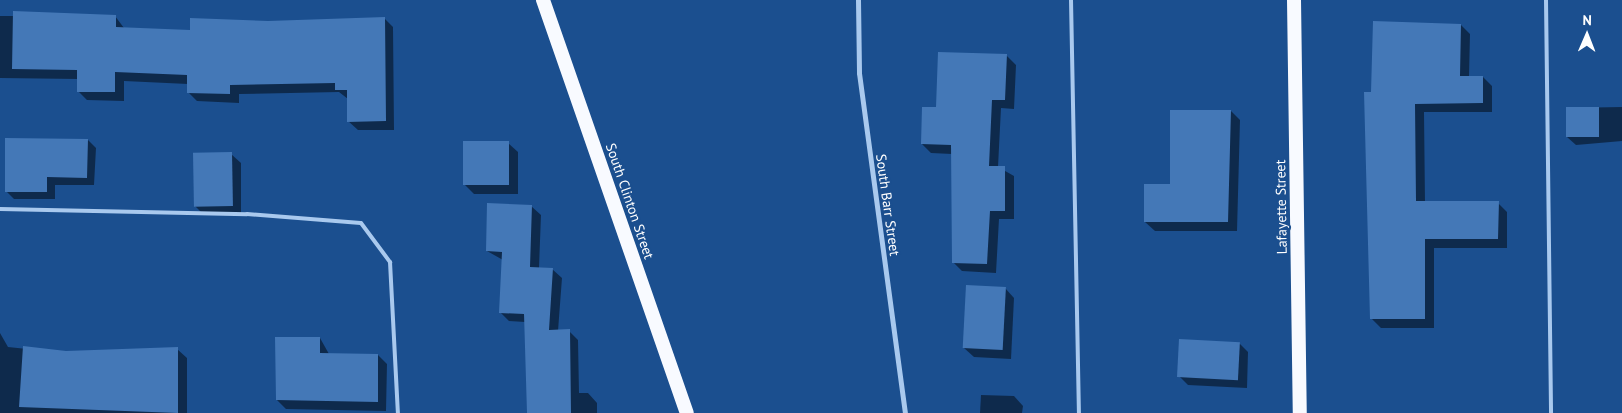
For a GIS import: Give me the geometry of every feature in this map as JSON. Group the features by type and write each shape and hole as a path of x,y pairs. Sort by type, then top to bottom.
{"highway":[{"name":"South Clinton Street","path":"543,0 687,413"},
{"name":"Lafayette Street","path":"1294,0 1300,413"}],"street":[{"name":"South Barr Street","path":"858,0 860,73 905,413"}],"lane":[{"path":"1071,0 1079,413"},
{"path":"1546,0 1551,413"},
{"path":"0,209 247,214 361,223 390,262 398,413"}],"building":[{"path":"13,11 116,15 116,27 190,30 190,18 268,21 385,17 386,121 347,122 347,90 335,90 335,83 230,85 230,94 187,93 187,75 115,72 115,92 77,92 77,70 12,69"},
{"path":"1373,21 1461,24 1460,76 1483,76 1483,103 1415,104 1416,201 1499,201 1498,239 1425,239 1425,319 1370,319 1364,92 1371,92"},
{"path":"938,52 1007,54 1005,100 992,100 989,166 1005,166 1005,211 990,211 987,264 952,263 951,145 921,144 922,107 936,107"},
{"path":"1566,107 1599,107 1599,137 1566,137"},
{"path":"1170,110 1231,110 1228,222 1144,222 1144,184 1170,184"},
{"path":"5,138 88,139 87,178 47,177 47,192 5,192"},
{"path":"463,141 509,141 509,185 463,185"},
{"path":"232,152 233,206 194,207 193,153"},
{"path":"487,203 532,205 530,267 553,268 549,330 570,329 571,413 527,413 524,314 499,313 502,252 486,251"},
{"path":"966,285 1006,287 1003,350 963,348"},
{"path":"275,337 320,337 320,353 378,354 378,402 276,400"},
{"path":"1179,339 1240,342 1238,380 1177,377"},
{"path":"23,346 66,351 178,347 178,413 19,407"}]}
